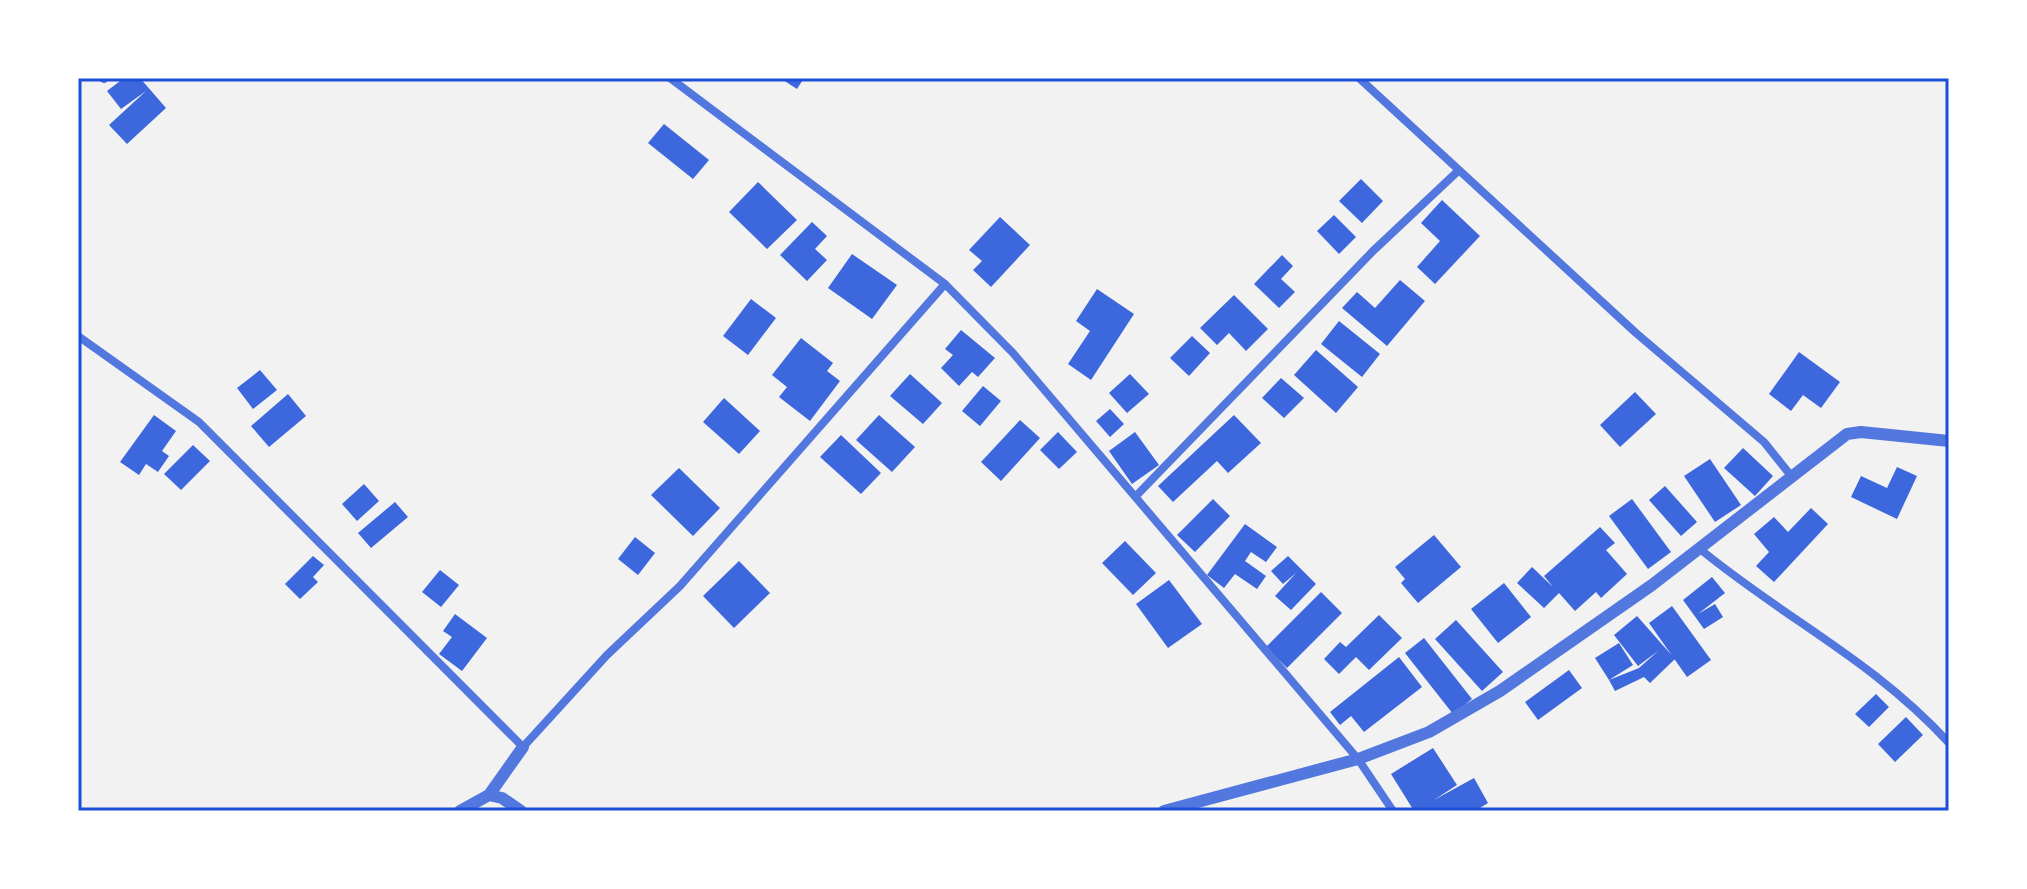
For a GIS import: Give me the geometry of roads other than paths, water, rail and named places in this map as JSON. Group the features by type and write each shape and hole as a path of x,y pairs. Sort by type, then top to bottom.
{"street":[{"path":"670,78 945,284 1013,353 1136,496 1212,590 1358,759 1393,811"},
{"path":"1359,78 1406,117 1458,171 1636,333 1764,442 1792,477"},
{"path":"1136,496 1352,272 1458,171"},
{"path":"460,811 489,795 523,747 607,655 680,586 945,284"},
{"path":"78,336 199,422 523,747"},
{"path":"1164,811 1358,759 1429,732 1500,691 1700,549 1854,432 1949,441"},
{"path":"1700,549 1741,582 1878,674 1914,705 1949,743"},
{"path":"489,795 502,798 521,811"}]}
